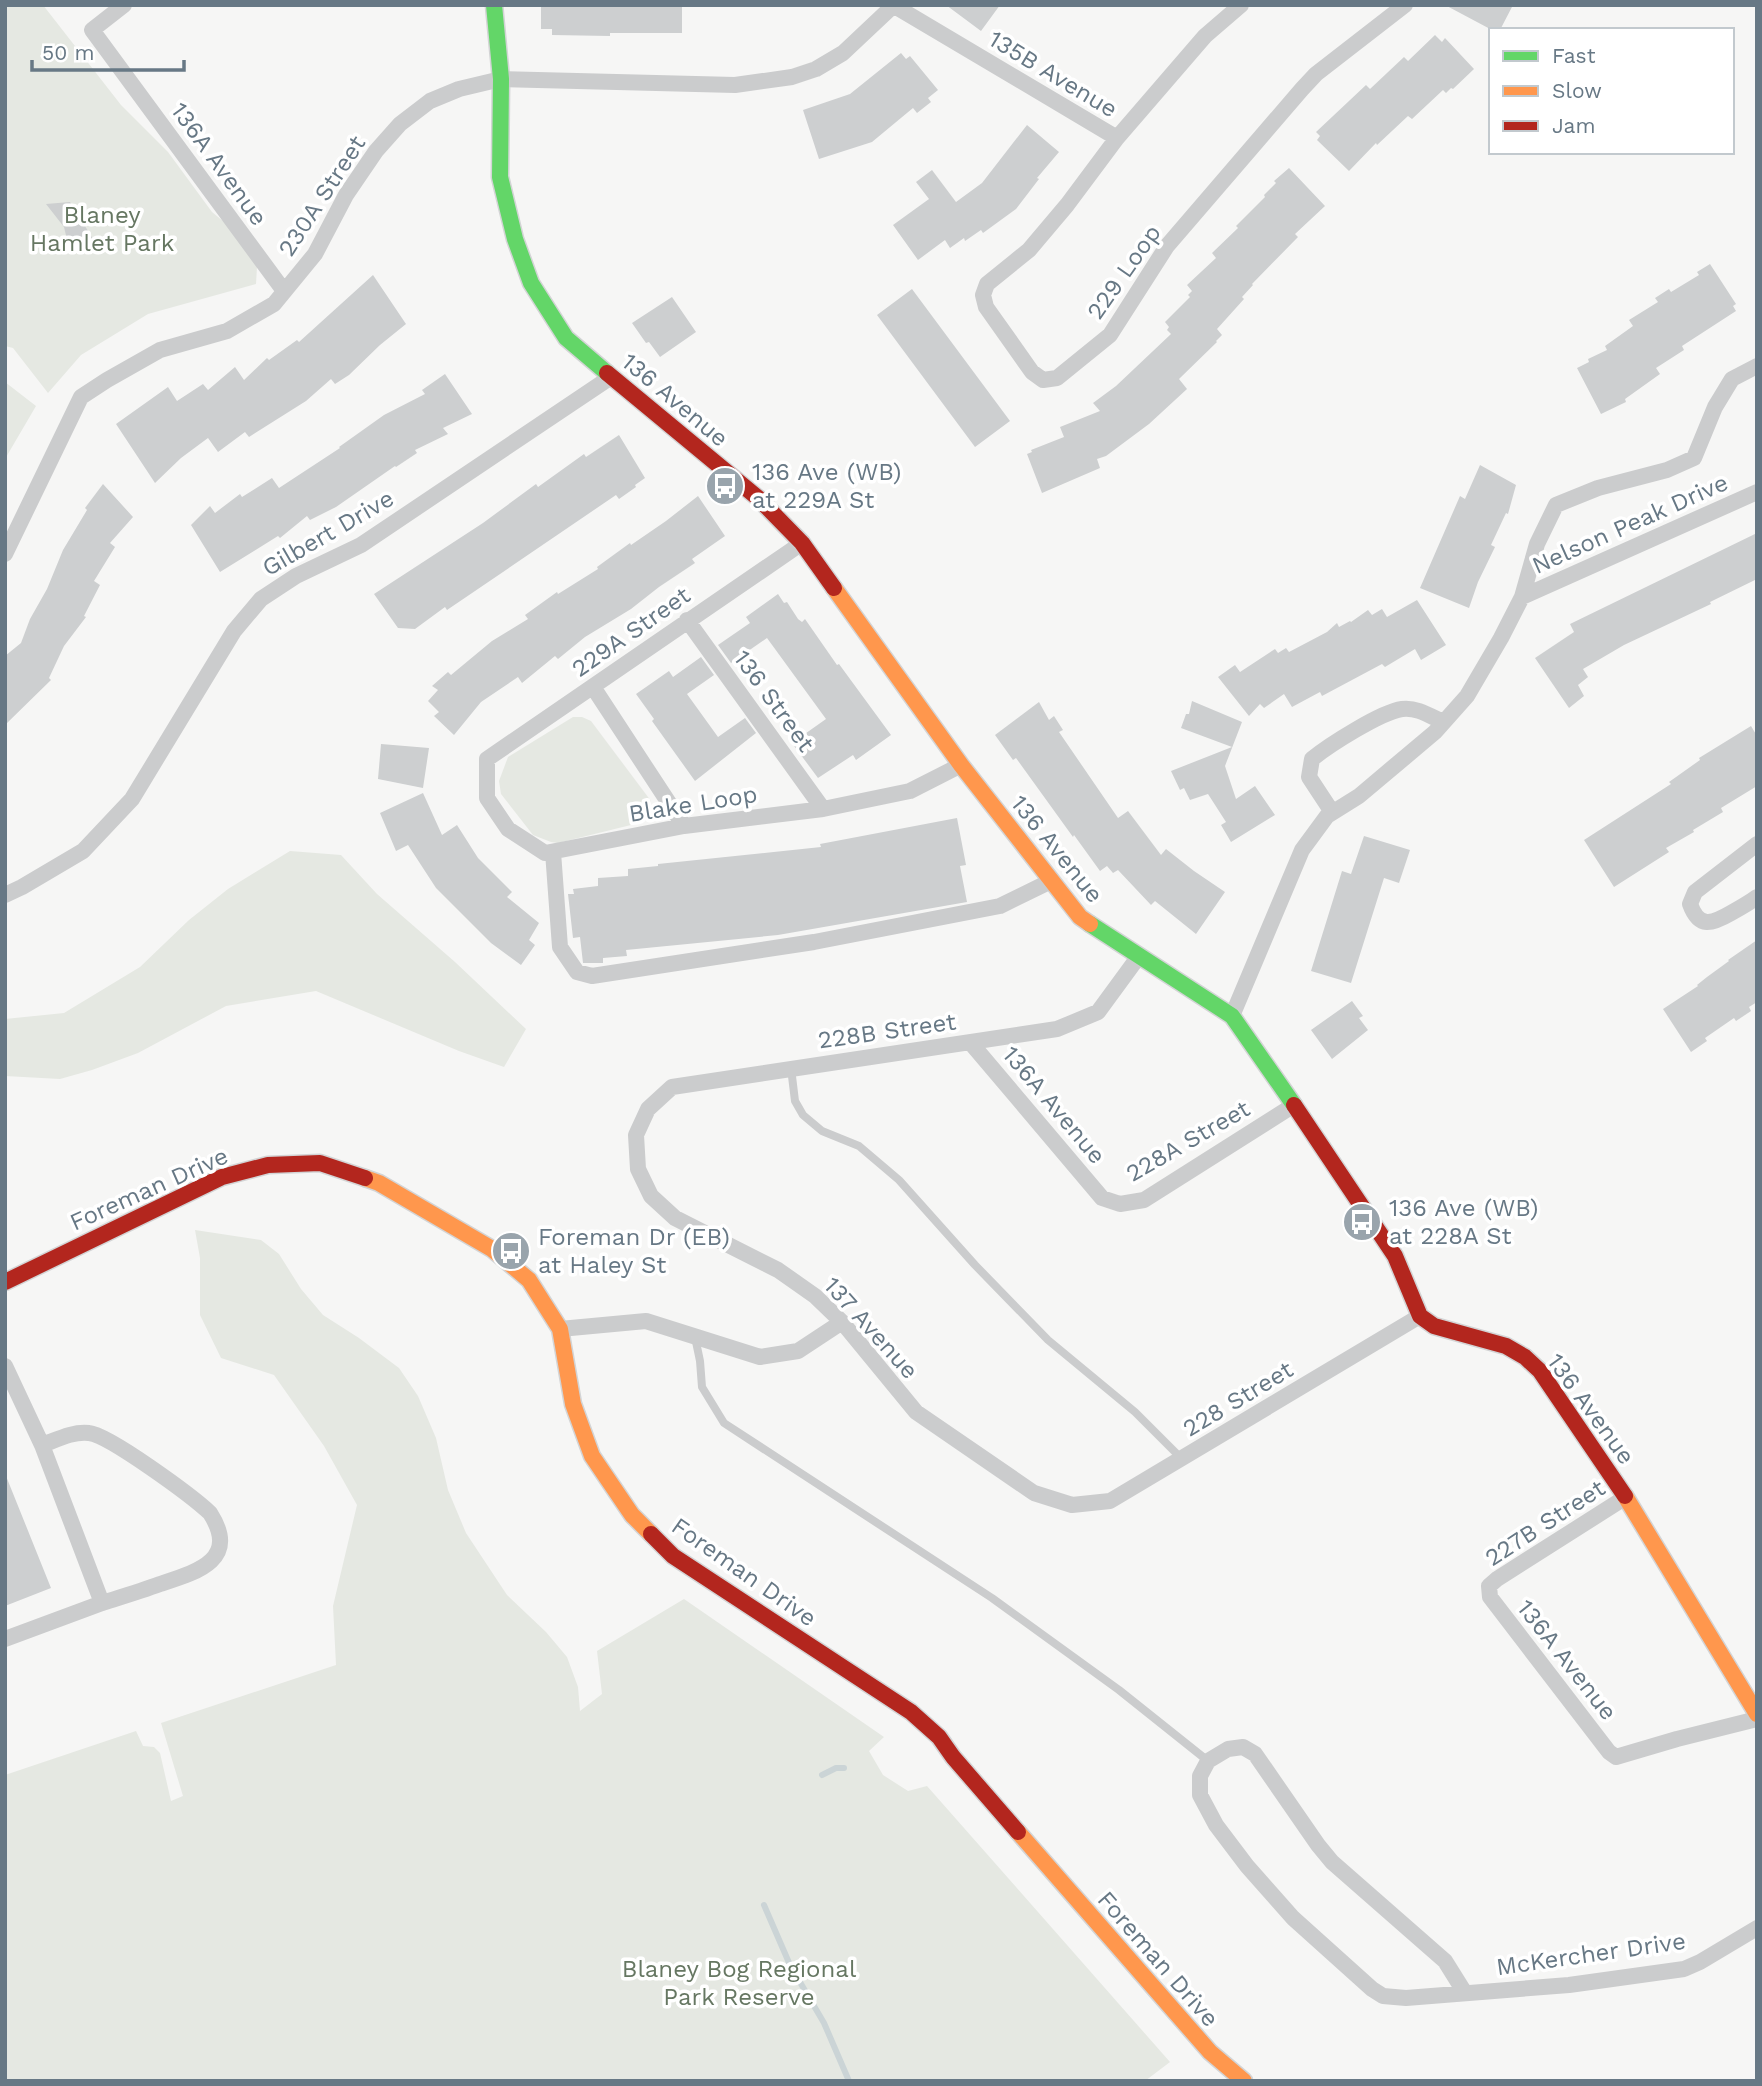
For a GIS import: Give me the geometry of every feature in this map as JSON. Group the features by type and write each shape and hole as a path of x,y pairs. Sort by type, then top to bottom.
{"street":[{"name":"136A Avenue","path":"124,5 92,30 284,291"},
{"name":"136 Avenue","path":"494,5 501,79 500,177 514,239 531,284 566,338 758,498 802,542 961,765 1080,917 1232,1016 1395,1256 1420,1316 1434,1326 1506,1346 1525,1357 1540,1371 1626,1497 1757,1714"},
{"name":"230A Street","path":"5,554 81,397 160,350 228,331 274,304 315,254 346,195 376,151 400,124 430,101 459,89 501,79 734,85 792,78 816,69 843,53 893,5"},
{"name":"135B Avenue","path":"893,5 1117,138"},
{"name":"229 Loop","path":"1241,5 1205,36 1117,138 1029,250 986,284 983,295 986,307 1032,372 1043,380 1057,378 1110,335 1167,246 1302,89 1316,74 1405,5"},
{"name":"Nelson Peak Drive","path":"1232,1016 1302,850 1327,816 1360,796 1443,722 1466,696 1502,638 1522,597 1537,544 1556,505 1598,488 1667,470 1694,458 1716,407 1732,379 1757,366"},
{"name":"Gilbert Drive","path":"5,895 83,851 132,799 234,631 261,598 296,576 361,545 611,377"},
{"name":"Nelson Peak Drive","path":"1522,597 1757,492"},
{"name":"229A Street","path":"553,852 545,853 508,829 487,798 487,760 802,542"},
{"name":"136 Street","path":"687,620 823,809"},
{"path":"593,687 684,826"},
{"path":"1332,812 1309,777 1312,759 1384,715 1403,709 1420,710 1443,722"},
{"name":"Blake Loop","path":"553,852 684,826 823,809 910,791 961,765"},
{"path":"1757,844 1695,892 1690,904 1694,915 1704,922 1715,923 1757,897"},
{"path":"553,852 560,947 577,972 592,976 814,942 1000,906 1051,881"},
{"name":"228B Street","path":"636,1135 648,1109 672,1087 1058,1029 1098,1012 1139,956"},
{"name":"136A Avenue","path":"970,1042 1102,1198"},
{"name":"228A Street","path":"1102,1198 1120,1204 1144,1200 1294,1105"},
{"name":"137 Avenue","path":"636,1135 638,1169 650,1196 675,1218 778,1270 815,1296 842,1322 916,1412 1034,1493 1072,1505"},
{"name":"Foreman Drive","path":"5,1282 222,1177 268,1164 320,1163 379,1183 492,1249 530,1280 560,1329 573,1404 592,1456 632,1515 673,1556 911,1713 939,1737 953,1757 1201,2042 1232,2073 1244,2081"},
{"name":"228 Street","path":"1072,1505 1110,1501 1420,1316"},
{"path":"560,1329 646,1321 760,1357 797,1351 842,1322"},
{"path":"5,1366 42,1445 102,1603"},
{"path":"5,1639 190,1574 213,1559 221,1537 218,1525 200,1504 109,1441 88,1433 77,1433 42,1445"},
{"name":"227B Street","path":"1489,1587 1497,1579 1626,1497"},
{"name":"136A Avenue","path":"1489,1587 1490,1597 1609,1752 1616,1757 1757,1719"},
{"name":"McKercher Drive","path":"1465,1993 1445,1961 1332,1863 1255,1754 1243,1746 1227,1749 1208,1760 1200,1776 1200,1795 1216,1825 1247,1867 1303,1927 1372,1989 1384,1996 1406,1998 1569,1985 1684,1969 1757,1928"}],"lane":[{"path":"791,1068 795,1101 803,1115 822,1131 859,1146 899,1180 975,1265 1048,1340 1135,1412 1182,1459"},
{"path":"695,1336 702,1387 724,1423 992,1598 1119,1690 1208,1760"}],"green space":[{"name":"Blaney Hamlet Park","path":"5,5 43,5 121,105 168,152 212,212 258,250 256,284 148,314 81,355 48,393 13,348 5,346"},
{"path":"5,382 36,406 5,459"},
{"path":"573,717 591,721 651,801 645,819 635,824 558,843 551,842 533,835 501,794 499,781 508,757"},
{"path":"290,851 341,855 377,894 526,1029 504,1067 316,991 226,1006 138,1053 60,1079 5,1076 5,1019 64,1013 140,967 189,920 228,889"},
{"name":"Blaney Bog Regional Park Reserve","path":"195,1230 261,1240 279,1254 301,1289 323,1315 399,1368 418,1396 436,1438 448,1490 466,1533 507,1595 546,1632 567,1657 578,1687 580,1711 602,1694 597,1651 684,1599 884,1737 869,1751 883,1775 908,1791 927,1786 1170,2062 1145,2081 5,2081 5,1775 136,1731 143,1746 154,1747 160,1753 171,1801 183,1796 161,1723 336,1665 333,1606 357,1505 324,1446 274,1375 221,1358 200,1315 200,1258"}],"building":[{"path":"541,5 682,5 682,33 552,35 552,29 541,29"},
{"path":"946,5 1000,5 981,31"},
{"path":"1445,5 1513,5 1501,28 1489,28"},
{"path":"1435,35 1442,42 1445,38 1474,69 1453,89 1446,93 1443,90 1412,119 1408,116 1349,171 1317,140 1320,136 1316,132 1366,85 1370,89 1404,57 1408,61"},
{"path":"901,53 906,59 910,56 938,90 928,98 931,102 917,113 913,108 872,142 819,159 803,110 850,94"},
{"path":"1027,125 1059,152 1016,209 983,233 981,230 950,248 945,240 918,260 893,225 929,199 916,182 932,170 956,202 982,183"},
{"path":"1289,168 1325,206 1295,234 1298,237 1252,284 1242,297 1244,299 1217,329 1222,335 1217,342 1179,379 1187,389 1149,424 1106,456 1097,459 1100,468 1042,493 1027,454 1064,437 1060,427 1100,411 1093,403 1116,386 1171,334 1165,322 1190,297 1188,295 1192,291 1187,285 1216,258 1212,253 1238,228 1236,226 1276,183 1274,181"},
{"path":"70,202 93,239 69,248 64,227 46,204"},
{"path":"1710,264 1736,304 1733,306 1736,311 1682,346 1684,350 1656,368 1660,374 1625,399 1626,402 1601,414 1577,368 1607,350 1605,346 1633,326 1629,320 1658,302 1655,298 1699,275 1697,272"},
{"path":"373,275 406,324 349,375 335,384 331,379 306,401 249,437 245,432 218,452 208,438 181,458 155,483 116,424 168,387 177,401 203,384 208,390 235,367 244,380 267,358 269,360 297,340 299,342"},
{"path":"912,289 1010,421 975,447 877,315"},
{"path":"672,297 696,332 660,357 632,323"},
{"path":"445,374 472,414 443,428 448,434 415,450 417,453 336,507 310,520 307,516 280,538 278,536 220,572 191,525 210,506 215,513 240,494 242,497 272,478 279,488 384,415 425,394 422,390"},
{"path":"619,435 645,478 635,485 636,487 619,499 616,495 415,629 398,628 374,594 483,523 536,484 538,487 584,454 586,457"},
{"path":"1480,465 1516,485 1508,514 1506,513 1491,545 1495,547 1469,608 1420,588 1460,496 1465,499"},
{"path":"103,484 133,517 110,543 115,547 94,581 100,585 84,616 86,617 64,646 49,678 51,680 5,725 5,656 21,643 63,550 87,510 85,508"},
{"path":"698,496 725,536 692,559 695,563 631,609 585,637 558,659 555,656 522,683 518,677 481,702 454,735 434,716 439,712 428,701 438,690 432,686 448,672 451,675 492,641 528,619 525,615 557,592 558,594 598,569 597,567"},
{"path":"1757,533 1757,579 1624,645 1583,669 1588,677 1578,685 1584,696 1569,708 1535,658 1574,632 1570,624"},
{"path":"778,594 798,619 802,622 805,619 891,735 856,760 853,755 818,778 792,743 826,719 767,638 731,663 718,645 750,623 746,617"},
{"path":"1417,600 1446,645 1421,660 1415,649 1385,667 1382,664 1322,696 1320,692 1292,707 1284,694 1264,708 1260,704 1249,716 1218,677 1235,665 1240,672 1275,649 1278,653 1286,648 1289,652 1327,632 1337,623 1339,627 1351,622 1368,610 1372,615 1382,609 1387,617"},
{"path":"701,657 714,675 687,694 718,737 745,718 756,733 695,781 636,694 669,671 673,677"},
{"path":"1192,701 1242,722 1225,766 1236,799 1255,786 1275,815 1231,842 1221,825 1226,822 1208,794 1190,800 1184,788 1180,790 1171,771 1232,747 1181,728 1186,714 1189,714"},
{"path":"1039,702 1049,720 1054,716 1063,730 1059,732 1118,818 1128,811 1161,855 1166,849 1225,892 1196,934 1155,901 1151,905 1118,870 1113,873 1107,866 1100,871 1016,758 1013,760 995,735"},
{"path":"1751,726 1757,736 1757,786 1721,808 1723,812 1693,830 1694,832 1666,848 1669,852 1614,887 1584,840 1671,784 1669,782 1700,760 1699,758"},
{"path":"381,744 429,748 423,788 378,779"},
{"path":"423,793 442,835 457,825 478,858 512,892 507,897 539,923 529,940 535,945 521,965 491,943 436,888 408,845 396,851 380,813"},
{"path":"957,818 966,865 960,866 967,902 778,935 626,950 627,956 603,958 603,963 583,963 580,937 573,938 568,894 574,894 573,889 598,886 598,878 628,876 628,869 658,864 821,847 820,844"},
{"path":"1364,836 1410,850 1399,883 1384,878 1351,983 1311,971 1342,871 1351,874"},
{"path":"1757,940 1757,1002 1749,1007 1751,1011 1736,1021 1734,1018 1705,1038 1707,1041 1691,1052 1663,1009 1698,986"},
{"path":"1352,1001 1363,1016 1359,1018 1368,1030 1332,1059 1311,1030"},
{"path":"5,1477 51,1588 5,1606"}],"waterway":[{"path":"822,1775 836,1768 844,1768"},
{"path":"764,1905 790,1965 824,2023 849,2081"}],"traffic: fast":[{"path":"494,5 501,79 500,177 515,239 531,283 566,338 607,373"},
{"path":"1090,924 1232,1016 1294,1105"}],"traffic: slow":[{"path":"834,588 961,765 1080,917 1090,924"},
{"path":"365,1178 379,1183 492,1249 529,1280 560,1329 573,1404 592,1456 632,1515 651,1534"},
{"path":"1625,1496 1757,1714"},
{"path":"1018,1832 1210,2052 1244,2081"}],"traffic: jam":[{"path":"607,373 758,498 802,543 834,588"},
{"path":"1294,1105 1395,1256 1420,1316 1434,1326 1506,1346 1525,1357 1540,1371 1625,1496"},
{"path":"5,1282 222,1177 268,1165 320,1163 365,1178"},
{"path":"651,1534 673,1556 911,1712 939,1737 1018,1832"}],"place":[{"name":"136 Ave (WB) at 229A St","path":"725,486"},
{"name":"136 Ave (WB) at 228A St","path":"1362,1222"},
{"name":"Foreman Dr (EB) at Haley St","path":"511,1251"}]}
